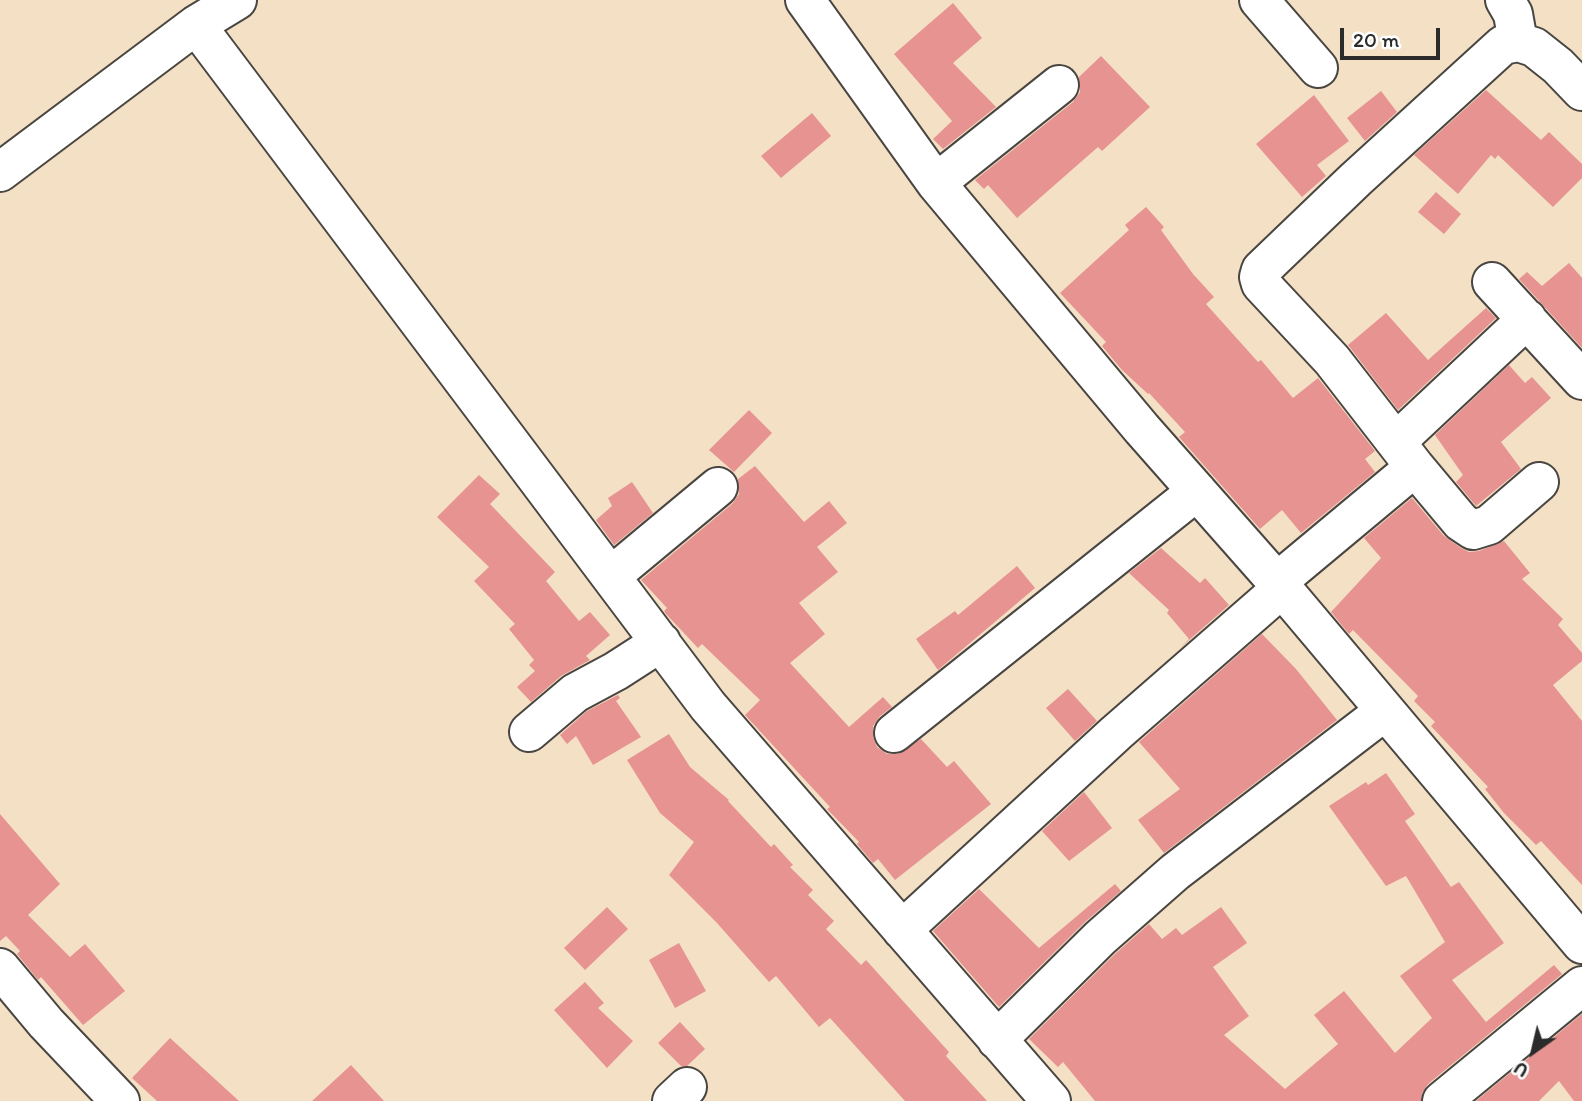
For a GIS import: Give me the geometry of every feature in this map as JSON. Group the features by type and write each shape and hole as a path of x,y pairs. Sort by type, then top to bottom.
{"street":[{"path":"0,172 196,25 237,0"},
{"path":"805,0 936,183 1142,429 1279,586 1582,944"},
{"path":"1259,0 1318,68"},
{"path":"1505,0 1513,14 1518,42"},
{"path":"196,25 708,706 1051,1101"},
{"path":"1539,482 1489,525 1473,530 1461,522 1332,360 1261,284 1258,277 1261,270 1356,179 1503,45 1518,42 1534,47 1558,66 1582,91"},
{"path":"936,183 1059,85"},
{"path":"1492,282 1582,380"},
{"path":"902,930 1279,586 1406,455 1527,319"},
{"path":"611,576 718,487"},
{"path":"894,733 1197,491"},
{"path":"529,732 575,693 625,666 661,642"},
{"path":"997,1040 1100,938 1175,872 1385,711"},
{"path":"0,968 46,1023 120,1101"},
{"path":"1442,1101 1582,986"}],"building":[{"path":"953,3 982,38 953,63 996,107 943,149 933,139 952,121 894,54"},
{"path":"1101,56 1150,107 1102,151 1098,147 1017,218 988,185 984,189 975,180 1073,102 1080,92 1079,77"},
{"path":"1486,90 1541,140 1549,132 1582,164 1582,178 1553,207 1498,155 1495,159 1491,155 1458,194 1414,155"},
{"path":"1381,91 1397,112 1365,141 1347,118"},
{"path":"1314,95 1349,141 1317,165 1326,176 1302,197 1256,144"},
{"path":"812,113 831,136 781,178 761,156"},
{"path":"1436,192 1461,214 1444,234 1418,212"},
{"path":"1146,207 1164,227 1161,230 1193,274 1214,297 1206,304 1258,362 1261,360 1293,398 1318,378 1375,451 1365,459 1375,472 1301,533 1282,510 1260,529 1179,437 1185,432 1149,393 1122,370 1102,346 1106,342 1060,293 1129,230 1125,225"},
{"path":"1569,263 1582,278 1582,348 1519,279 1527,272 1542,286"},
{"path":"1486,308 1496,318 1398,410 1348,345 1386,313 1428,360"},
{"path":"1509,365 1525,383 1532,377 1551,398 1501,442 1521,469 1476,506 1456,482 1463,475 1435,435"},
{"path":"749,410 772,433 734,472 709,450"},
{"path":"755,466 804,522 829,501 847,523 817,547 838,572 799,603 825,634 790,663 849,727 883,697 892,707 880,716 873,726 877,747 887,754 898,754 921,739 947,767 954,761 991,804 895,880 878,859 873,863 857,844 859,842 827,809 830,807 745,715 760,700 702,644 698,648 666,614 664,611 667,608 641,580 732,504 739,494 738,479"},
{"path":"479,475 500,494 490,504 555,572 546,581 579,621 590,612 610,635 586,656 590,660 561,676 531,702 517,687 535,671 529,665 534,660 509,629 515,624 474,581 489,567 437,517"},
{"path":"632,482 653,513 614,545 596,520 612,506 608,498"},
{"path":"1412,498 1444,536 1469,552 1504,541 1530,573 1522,579 1563,619 1558,625 1582,653 1582,661 1553,685 1582,721 1582,885 1541,841 1536,845 1504,813 1485,789 1488,787 1431,726 1435,722 1414,701 1418,696 1353,630 1349,634 1331,612 1381,558 1364,538"},
{"path":"1161,548 1200,583 1205,578 1229,605 1180,648 1189,639 1167,613 1169,610 1129,573"},
{"path":"1017,566 1035,588 938,670 916,639 955,611 958,615"},
{"path":"1262,634 1296,669 1337,720 1164,853 1138,820 1180,789 1139,742"},
{"path":"1068,689 1097,721 1075,741 1046,708"},
{"path":"618,695 620,698 616,701 641,737 593,765 576,736 567,744 560,735 587,711"},
{"path":"669,734 690,767 729,800 771,847 774,844 793,865 790,867 813,890 808,895 834,921 826,929 861,965 866,960 949,1052 946,1056 987,1101 905,1101 830,1018 819,1027 776,976 769,982 717,923 669,875 694,842 660,813 627,760"},
{"path":"1386,773 1415,814 1405,821 1451,887 1459,882 1504,943 1452,980 1486,1022 1554,965 1562,974 1428,1084 1422,1093 1421,1101 1095,1101 1063,1062 1058,1067 1029,1039 1149,924 1162,939 1176,928 1182,935 1221,907 1247,943 1213,967 1249,1016 1224,1035 1285,1089 1338,1044 1314,1015 1344,991 1395,1053 1432,1018 1400,976 1445,942 1406,876 1386,886 1329,806 1366,782 1368,785"},
{"path":"1084,792 1112,828 1069,861 1042,831"},
{"path":"0,814 60,884 28,915 70,957 85,944 125,991 83,1025 41,977 38,980 17,954 20,951 6,936 0,941"},
{"path":"1115,884 1121,891 1085,922 999,1007 933,931 979,889 1039,948"},
{"path":"607,907 628,929 585,970 564,948"},
{"path":"679,943 706,991 675,1008 649,960"},
{"path":"585,982 604,1003 598,1008 633,1041 607,1068 554,1010"},
{"path":"1582,1014 1582,1101 1574,1101 1559,1081 1539,1101 1476,1101"},
{"path":"680,1022 705,1049 687,1066 681,1066 658,1043"},
{"path":"170,1038 239,1101 157,1101 132,1078"},
{"path":"351,1065 384,1101 312,1101"}]}
